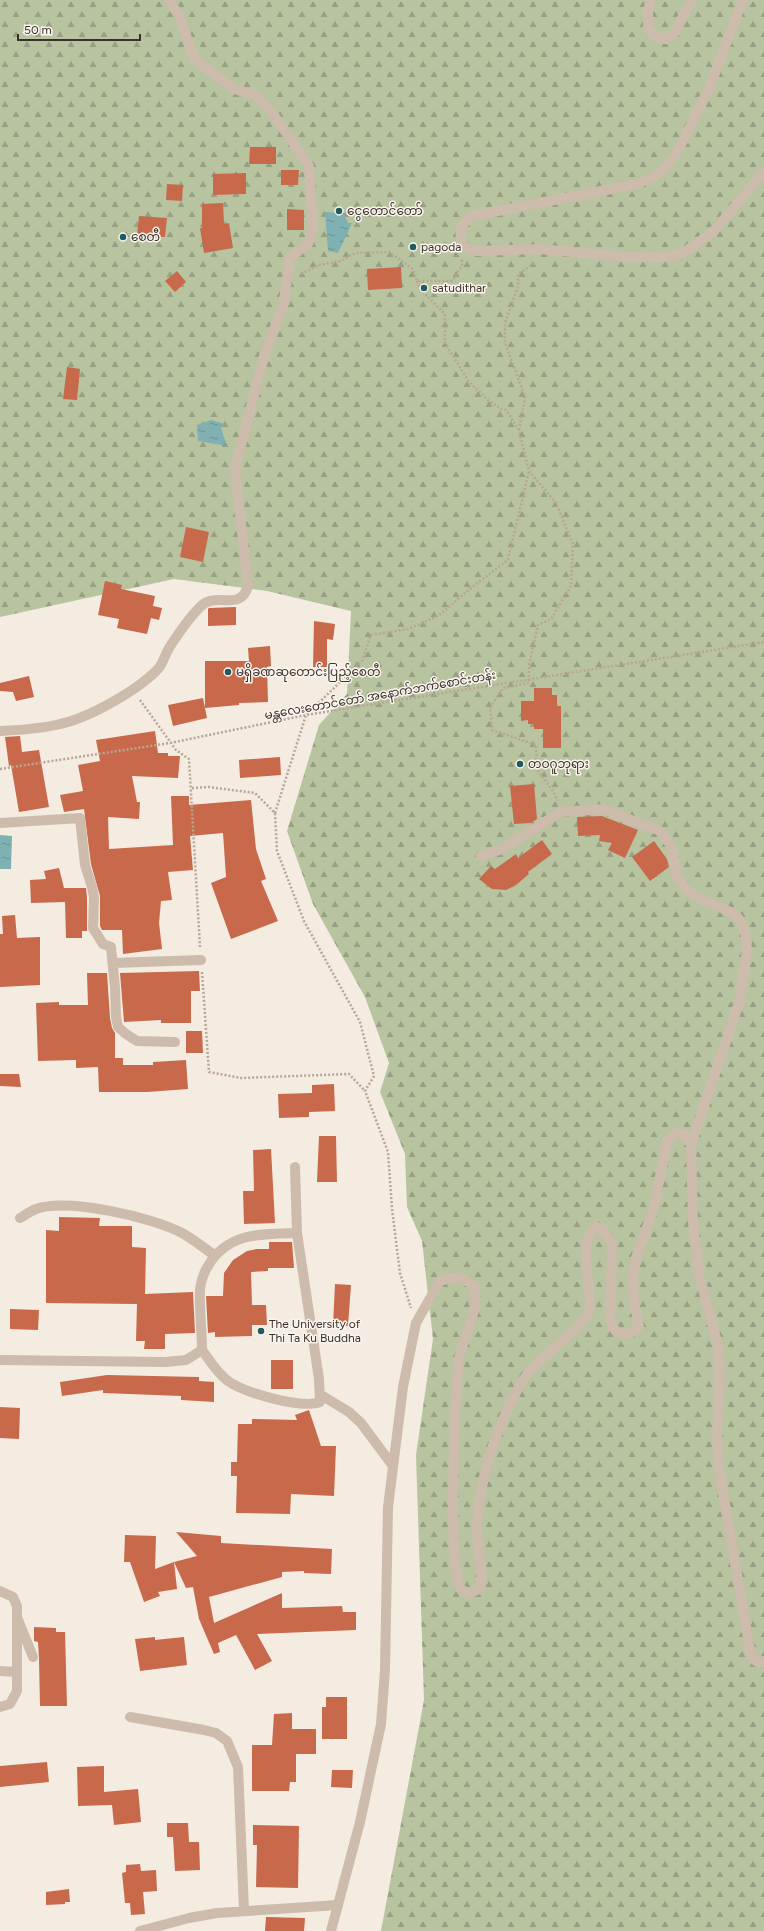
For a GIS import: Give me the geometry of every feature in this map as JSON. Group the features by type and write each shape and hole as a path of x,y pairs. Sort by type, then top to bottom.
{"street":[{"path":"0,731 61,724 88,714 132,689 157,670 178,635 201,606 208,600 239,599 245,594 248,579 235,469 264,356 283,306 285,283 289,267 288,258 308,244 313,227 309,166 275,116 256,95 234,89 194,60 179,16 169,0"},
{"path":"652,0 648,11 648,29 655,36 664,39 674,33 692,0"},
{"path":"743,0 710,86 675,156 663,170 654,177 636,184 472,216 462,223 459,235 463,246 474,251 540,249 624,257 668,257 683,253 714,232 764,172"},
{"path":"481,856 502,849 561,812 603,808 659,830 672,847 677,877 690,892 707,902 731,912 739,920 745,931 746,950 740,1000 690,1145 693,1222 699,1274 713,1321 718,1353 720,1375 718,1439 724,1506 750,1656 757,1662 764,1661"},
{"path":"0,823 80,818 84,865 94,897 93,928 103,944 111,947 118,1027 137,1042 175,1042"},
{"path":"113,963 201,960"},
{"path":"331,1931 360,1822 382,1724 385,1670 388,1507 403,1387 416,1323 440,1282 451,1278 460,1277 469,1281 475,1289 472,1315 460,1356 456,1380 453,1501 455,1576 460,1588 465,1592 472,1593 480,1588 482,1580 478,1526 479,1502 486,1468 504,1415 520,1383 537,1363 582,1323 589,1313 590,1292 586,1248 588,1236 596,1227 604,1230 608,1234 612,1245 610,1320 614,1329 618,1333 623,1334 634,1331 638,1326 634,1302 633,1278 636,1258 653,1211 666,1141 674,1134 680,1133 685,1134 690,1145"},
{"path":"295,1167 297,1233 321,1395 320,1402 306,1404 265,1397 228,1381 214,1368 202,1350 200,1288 206,1270 214,1256 231,1243 243,1238 263,1234 297,1233"},
{"path":"20,1218 37,1209 62,1206 113,1212 160,1223 183,1233 214,1256"},
{"path":"0,1360 165,1362 186,1360 202,1350"},
{"path":"321,1395 349,1412 361,1423 393,1466"},
{"path":"0,1591 13,1597 17,1606 17,1690 10,1704 0,1707"},
{"path":"17,1617 33,1657"},
{"path":"0,1671 17,1672"},
{"path":"130,1717 204,1730 216,1733 227,1741 238,1767 244,1910"},
{"path":"140,1931 190,1918 244,1910 338,1905"}],"path":[{"path":"417,281 452,281 462,266 463,246"},
{"path":"519,430 525,397 505,344 505,323 518,288 518,274 536,263 540,249"},
{"path":"285,283 319,265 341,261 356,253 389,252 413,268 421,290 444,314 445,343 469,382 489,401 500,409 506,410 519,430 529,471 556,503 573,544 571,586 551,619 538,625 529,665 529,683 503,688 490,708 492,730 536,745 537,769 553,791 563,812"},
{"path":"365,1091 374,1076 360,1022 304,921 277,851 275,813 306,715 362,661 371,635 408,629 438,616 470,588 508,560 529,471"},
{"name":"မန္တလေးတောင်တော် အနောက်ဘက်စောင်းတန်း","path":"0,769 170,742 306,715 764,642"},
{"path":"132,689 176,750 189,759 192,788 196,898 209,1072 241,1078 349,1074 365,1091 388,1152 392,1210 400,1273 416,1323"},
{"path":"192,788 209,787 255,793 275,813"}],"green space":[{"path":"0,0 764,0 764,1931 381,1931 424,1700 416,1455 433,1339 422,1241 407,1207 405,1154 380,1092 389,1063 365,997 313,904 287,831 319,725 347,694 351,611 267,591 174,579 0,617"}],"water":[{"path":"325,212 344,213 348,223 352,223 338,253 328,251"},
{"path":"211,420 225,424 221,428 227,446 198,441 197,425"},
{"path":"0,835 12,836 11,869 0,869"}],"building":[{"path":"250,147 276,147 276,164 249,164"},
{"path":"281,170 299,170 298,185 281,185"},
{"path":"246,173 246,194 213,195 213,174"},
{"path":"167,184 183,185 182,201 166,200"},
{"path":"223,203 224,224 229,223 233,248 204,253 200,228 202,228 202,204"},
{"path":"287,209 304,210 304,230 287,230"},
{"path":"139,216 167,218 165,237 137,236"},
{"path":"401,267 402,288 368,290 367,269"},
{"path":"177,271 186,282 175,292 165,281"},
{"path":"67,367 80,369 77,400 63,399"},
{"path":"186,527 209,532 203,562 180,557"},
{"path":"105,581 122,585 121,589 155,596 153,606 162,608 159,620 151,618 147,634 117,628 119,619 98,615"},
{"path":"236,607 236,625 208,626 209,608"},
{"path":"314,621 335,624 333,640 327,639 327,667 313,667"},
{"path":"270,646 271,666 267,667 268,702 239,703 239,705 205,708 205,661 249,661 248,648"},
{"path":"29,676 34,697 16,701 13,692 0,691 0,683"},
{"path":"534,688 552,688 552,695 557,695 557,706 561,706 561,748 543,748 543,729 534,729 534,724 528,724 528,720 521,721 521,701 534,701"},
{"path":"203,698 207,718 173,726 168,705"},
{"path":"155,731 158,753 168,753 168,756 180,756 178,778 132,776 137,802 140,802 139,819 108,817 109,849 173,845 171,796 189,796 189,805 251,800 256,849 266,879 261,881 278,921 231,939 211,883 226,877 223,833 190,836 193,870 168,872 172,900 161,901 159,923 162,949 123,954 122,930 102,930 100,926 100,896 91,864 84,809 64,812 60,795 83,791 78,765 100,761 96,740"},
{"path":"20,736 22,752 39,750 49,807 19,812 11,765 9,766 5,737"},
{"path":"280,757 281,775 240,778 239,760"},
{"path":"534,784 537,819 531,823 514,824 510,786"},
{"path":"602,816 638,830 625,858 608,850 612,843 599,841 600,835 578,836 577,817"},
{"path":"542,840 552,854 528,872 529,874 516,885 506,890 492,889 479,879 491,866 495,869 516,854 518,858"},
{"path":"654,841 667,859 669,867 650,881 632,857"},
{"path":"59,868 64,888 86,888 87,931 82,931 82,938 66,938 65,902 31,903 30,880 46,879 44,871"},
{"path":"15,915 17,938 40,937 40,985 0,987 0,934 3,934 2,916"},
{"path":"199,971 200,991 191,991 191,1023 161,1023 161,1020 124,1022 120,973"},
{"path":"87,973 107,973 110,1018 112,1028 115,1033 115,1058 123,1058 123,1065 153,1065 153,1062 186,1060 188,1089 147,1092 99,1092 98,1067 76,1068 76,1060 38,1061 36,1003 59,1002 59,1005 88,1005"},
{"path":"186,1031 202,1031 203,1053 186,1053"},
{"path":"0,1074 19,1074 21,1087 0,1086"},
{"path":"334,1084 335,1111 309,1112 309,1117 279,1118 278,1094 312,1093 312,1085"},
{"path":"319,1136 336,1136 337,1182 317,1182"},
{"path":"271,1149 275,1223 244,1224 243,1191 254,1191 253,1150"},
{"path":"59,1217 100,1218 99,1226 132,1226 132,1247 146,1248 145,1294 193,1292 195,1333 165,1334 165,1349 144,1349 145,1341 136,1341 137,1304 46,1303 46,1230 59,1231"},
{"path":"269,1242 292,1242 294,1268 268,1268 268,1271 251,1272 252,1305 266,1305 267,1325 252,1325 252,1336 215,1337 215,1332 208,1333 206,1296 223,1296 224,1273 233,1260 247,1251 269,1249"},
{"path":"335,1284 351,1285 348,1326 333,1325"},
{"path":"10,1309 39,1310 38,1330 10,1329"},
{"path":"271,1360 293,1360 293,1389 271,1389"},
{"path":"107,1375 199,1377 199,1381 214,1382 214,1402 181,1400 181,1396 103,1393 103,1390 62,1396 60,1382"},
{"path":"0,1407 20,1408 19,1439 0,1438"},
{"path":"309,1410 321,1446 336,1446 334,1496 291,1494 290,1514 236,1513 237,1476 231,1476 231,1462 237,1462 238,1424 252,1424 252,1419 297,1420 295,1415"},
{"path":"176,1532 221,1536 221,1543 332,1549 331,1574 304,1573 304,1571 282,1572 282,1577 209,1597 214,1623 282,1593 282,1608 342,1606 343,1612 356,1612 356,1630 257,1634 272,1661 255,1670 236,1635 218,1643 220,1652 214,1654 199,1619 193,1587 186,1588 174,1562 197,1556"},
{"path":"125,1535 156,1536 155,1569 174,1562 177,1589 158,1592 160,1596 144,1602 130,1562 124,1562"},
{"path":"34,1627 56,1628 56,1632 65,1632 67,1706 40,1706 38,1642 34,1641"},
{"path":"155,1637 155,1640 184,1637 187,1665 140,1671 135,1639"},
{"path":"326,1697 347,1697 347,1739 322,1739 322,1707 326,1707"},
{"path":"292,1713 292,1729 316,1729 316,1754 296,1754 296,1782 290,1782 289,1791 252,1791 252,1745 272,1745 274,1714"},
{"path":"47,1762 49,1782 0,1787 0,1766"},
{"path":"104,1766 104,1792 138,1789 141,1822 114,1825 112,1805 78,1806 77,1767"},
{"path":"332,1770 353,1770 352,1788 331,1787"},
{"path":"167,1823 188,1823 189,1842 199,1842 200,1870 175,1871 173,1837 167,1837"},
{"path":"253,1825 299,1826 298,1888 256,1887 257,1845 253,1845"},
{"path":"140,1864 141,1871 156,1870 157,1891 143,1892 145,1914 131,1915 130,1903 125,1903 122,1873 126,1872 126,1865"},
{"path":"69,1889 70,1902 65,1902 65,1904 46,1905 46,1892"},
{"path":"266,1917 305,1918 304,1931 265,1931"}],"place":[{"name":"ငွေတောင်တော်","path":"339,211"},
{"name":"စေတီ","path":"123,237"},
{"name":"pagoda","path":"413,247"},
{"name":"satudithar","path":"424,288"},
{"name":"မရှိခဏဆုတောင်းပြည့်စေတီ","path":"228,672"},
{"name":"တဝဂူဘုရား","path":"520,764"},
{"name":"The University of Thi Ta Ku Buddha","path":"261,1331"}]}
